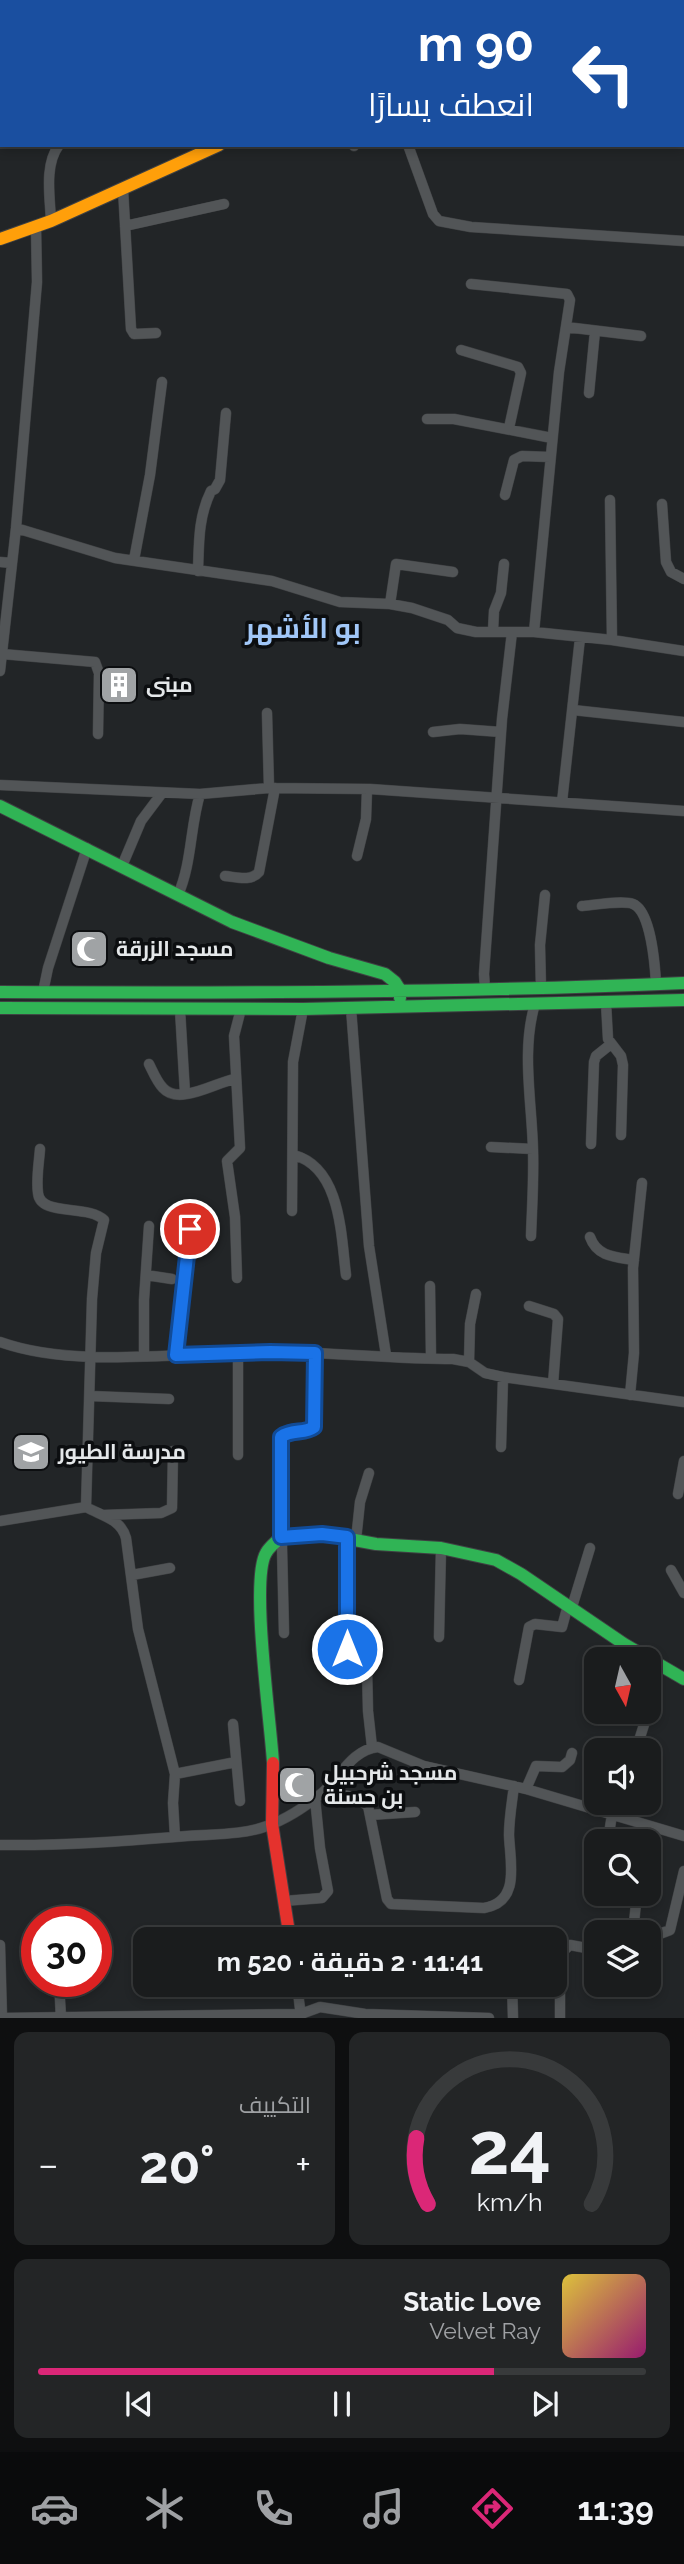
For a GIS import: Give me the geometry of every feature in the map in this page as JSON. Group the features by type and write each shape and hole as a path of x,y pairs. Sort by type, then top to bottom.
{"main road":[{"path":"0,239 51,221 215,147"},
{"path":"0,806 264,935 385,974 400,990 400,1007"},
{"path":"0,992 541,989 684,983"},
{"path":"0,1008 303,1009 684,1000"},
{"path":"288,1927 272,1824 273,1761 261,1621 261,1567 266,1552 281,1537 322,1534 376,1544 441,1548 501,1563 629,1647"},
{"path":"662,1667 684,1679"}],"street":[{"path":"51,221 51,165 53,153 58,147"},
{"path":"409,147 428,193 433,214 439,221 471,227 684,241"},
{"path":"123,189 131,330 134,334 156,333"},
{"path":"125,226 224,204"},
{"path":"0,671 4,598 16,528 37,282 36,226"},
{"path":"471,284 567,295 570,300 552,438 534,632"},
{"path":"566,327 641,336"},
{"path":"589,393 595,331"},
{"path":"461,350 518,368 521,373 509,428"},
{"path":"134,559 150,475 162,382"},
{"path":"198,571 202,512 211,491 220,480 226,413"},
{"path":"427,419 454,419 552,438"},
{"path":"505,495 514,460 522,456 550,457"},
{"path":"610,500 612,640"},
{"path":"662,504 666,562 671,572 684,579"},
{"path":"16,528 115,558 272,581 340,602 390,604 429,613 457,628 476,632 534,632 684,651"},
{"path":"0,562 12,563"},
{"path":"390,604 396,564 453,572"},
{"path":"492,631 494,611 502,593 504,564"},
{"path":"485,989 501,732 512,632"},
{"path":"562,802 580,638"},
{"path":"2,654 95,663 99,673 98,734"},
{"path":"572,710 684,722"},
{"path":"225,876 246,878 256,876 259,872 272,788 267,713"},
{"path":"433,732 460,729 501,732"},
{"path":"0,785 200,794 272,788 367,789 684,811"},
{"path":"357,856 366,819 367,789"},
{"path":"122,866 141,821 162,793"},
{"path":"178,895 186,876 192,819 200,794"},
{"path":"43,992 48,968 87,848"},
{"path":"541,989 540,945 545,895"},
{"path":"582,906 630,903 639,908 653,941 656,983"},
{"path":"606,1003 607,1034 621,1056 623,1065 621,1135"},
{"path":"531,1236 533,1149 529,1042 530,1020 535,1004"},
{"path":"351,1008 369,1246 386,1355"},
{"path":"237,1278 234,1210 228,1161 240,1148 234,1036 240,1009"},
{"path":"292,1211 293,1062 303,1009"},
{"path":"180,1010 185,1093"},
{"path":"591,1144 594,1062 596,1056 611,1044"},
{"path":"149,1065 164,1090 173,1094 201,1092 218,1083 235,1079"},
{"path":"491,1147 533,1149"},
{"path":"40,1149 37,1195 41,1203 47,1207 87,1211 104,1220 96,1253 86,1507"},
{"path":"294,1155 314,1164 327,1184 339,1219 346,1275"},
{"path":"630,1395 634,1353 634,1260 642,1183"},
{"path":"144,1355 149,1226"},
{"path":"176,1355 190,1229"},
{"path":"590,1237 594,1247 603,1253 634,1260"},
{"path":"146,1275 172,1279"},
{"path":"430,1286 431,1358"},
{"path":"469,1362 470,1324 476,1294"},
{"path":"529,1306 554,1314 558,1319 553,1384"},
{"path":"0,1342 26,1351 91,1357 315,1353 431,1358 469,1362 485,1373 503,1377 684,1402"},
{"path":"238,1455 239,1353"},
{"path":"284,1633 281,1437 286,1433 314,1427 315,1353"},
{"path":"501,1447 503,1377"},
{"path":"90,1396 169,1399"},
{"path":"99,1515 161,1513 173,1508 173,1451"},
{"path":"678,1494 684,1461"},
{"path":"347,1649 352,1538 369,1473"},
{"path":"0,1521 86,1507 124,1528 136,1617 175,1774 175,1837"},
{"path":"439,1637 441,1548"},
{"path":"519,1680 529,1627 535,1624 562,1627 590,1548"},
{"path":"132,1575 170,1568"},
{"path":"671,1570 684,1593"},
{"path":"367,1668 372,1747"},
{"path":"233,1724 240,1801"},
{"path":"0,1845 58,1846 228,1833 272,1824 296,1812 320,1795 348,1764 372,1747 390,1751 424,1766 514,1786 584,1806"},
{"path":"526,1789 536,1766 562,1767 572,1754"},
{"path":"175,1774 236,1762"},
{"path":"320,1795 363,1800 368,1806 387,1899 391,1904 484,1908 495,1906 506,1895 511,1879 509,1825 514,1786"},
{"path":"284,1901 322,1898 328,1891 320,1848 320,1795"},
{"path":"370,1815 415,1812"},
{"path":"611,1829 615,1815 684,1836"},
{"path":"661,1934 668,1932 671,1927 684,1871"},
{"path":"0,1945 2,2018 301,2016 320,2007 365,2014 489,2018"},
{"path":"560,2018 560,1954 573,1945 584,1947"},
{"path":"60,1997 61,2017"},
{"path":"299,1997 301,2016"},
{"path":"512,1997 513,2018"}],"traffic: fast":[{"path":"0,806 232,922 329,958 385,974 395,982 400,990 400,998"},
{"path":"0,992 428,991 684,983"},
{"path":"0,1008 303,1009 684,1000"},
{"path":"273,1763 260,1592 266,1553 281,1537 322,1534 376,1544 441,1548 496,1560 624,1644 684,1679"}],"traffic: slow":[{"path":"0,239 51,221 215,147"}],"traffic: jam":[{"path":"273,1763 272,1824 288,1927"}],"place":[{"name":"مبنى","path":"119,685"},
{"name":"مسجد الزرقة","path":"89,949"},
{"name":"مدرسة الطيور","path":"31,1452"},
{"name":"مسجد شرحبيل بن حسنة","path":"297,1785"}],"district":[{"name":"بو الأشهر","path":"303,628"}],"route":[{"path":"190,1229 176,1355 315,1353 315,1425 313,1429 286,1433 281,1437 281,1537 322,1534 347,1537 347,1649"}]}
